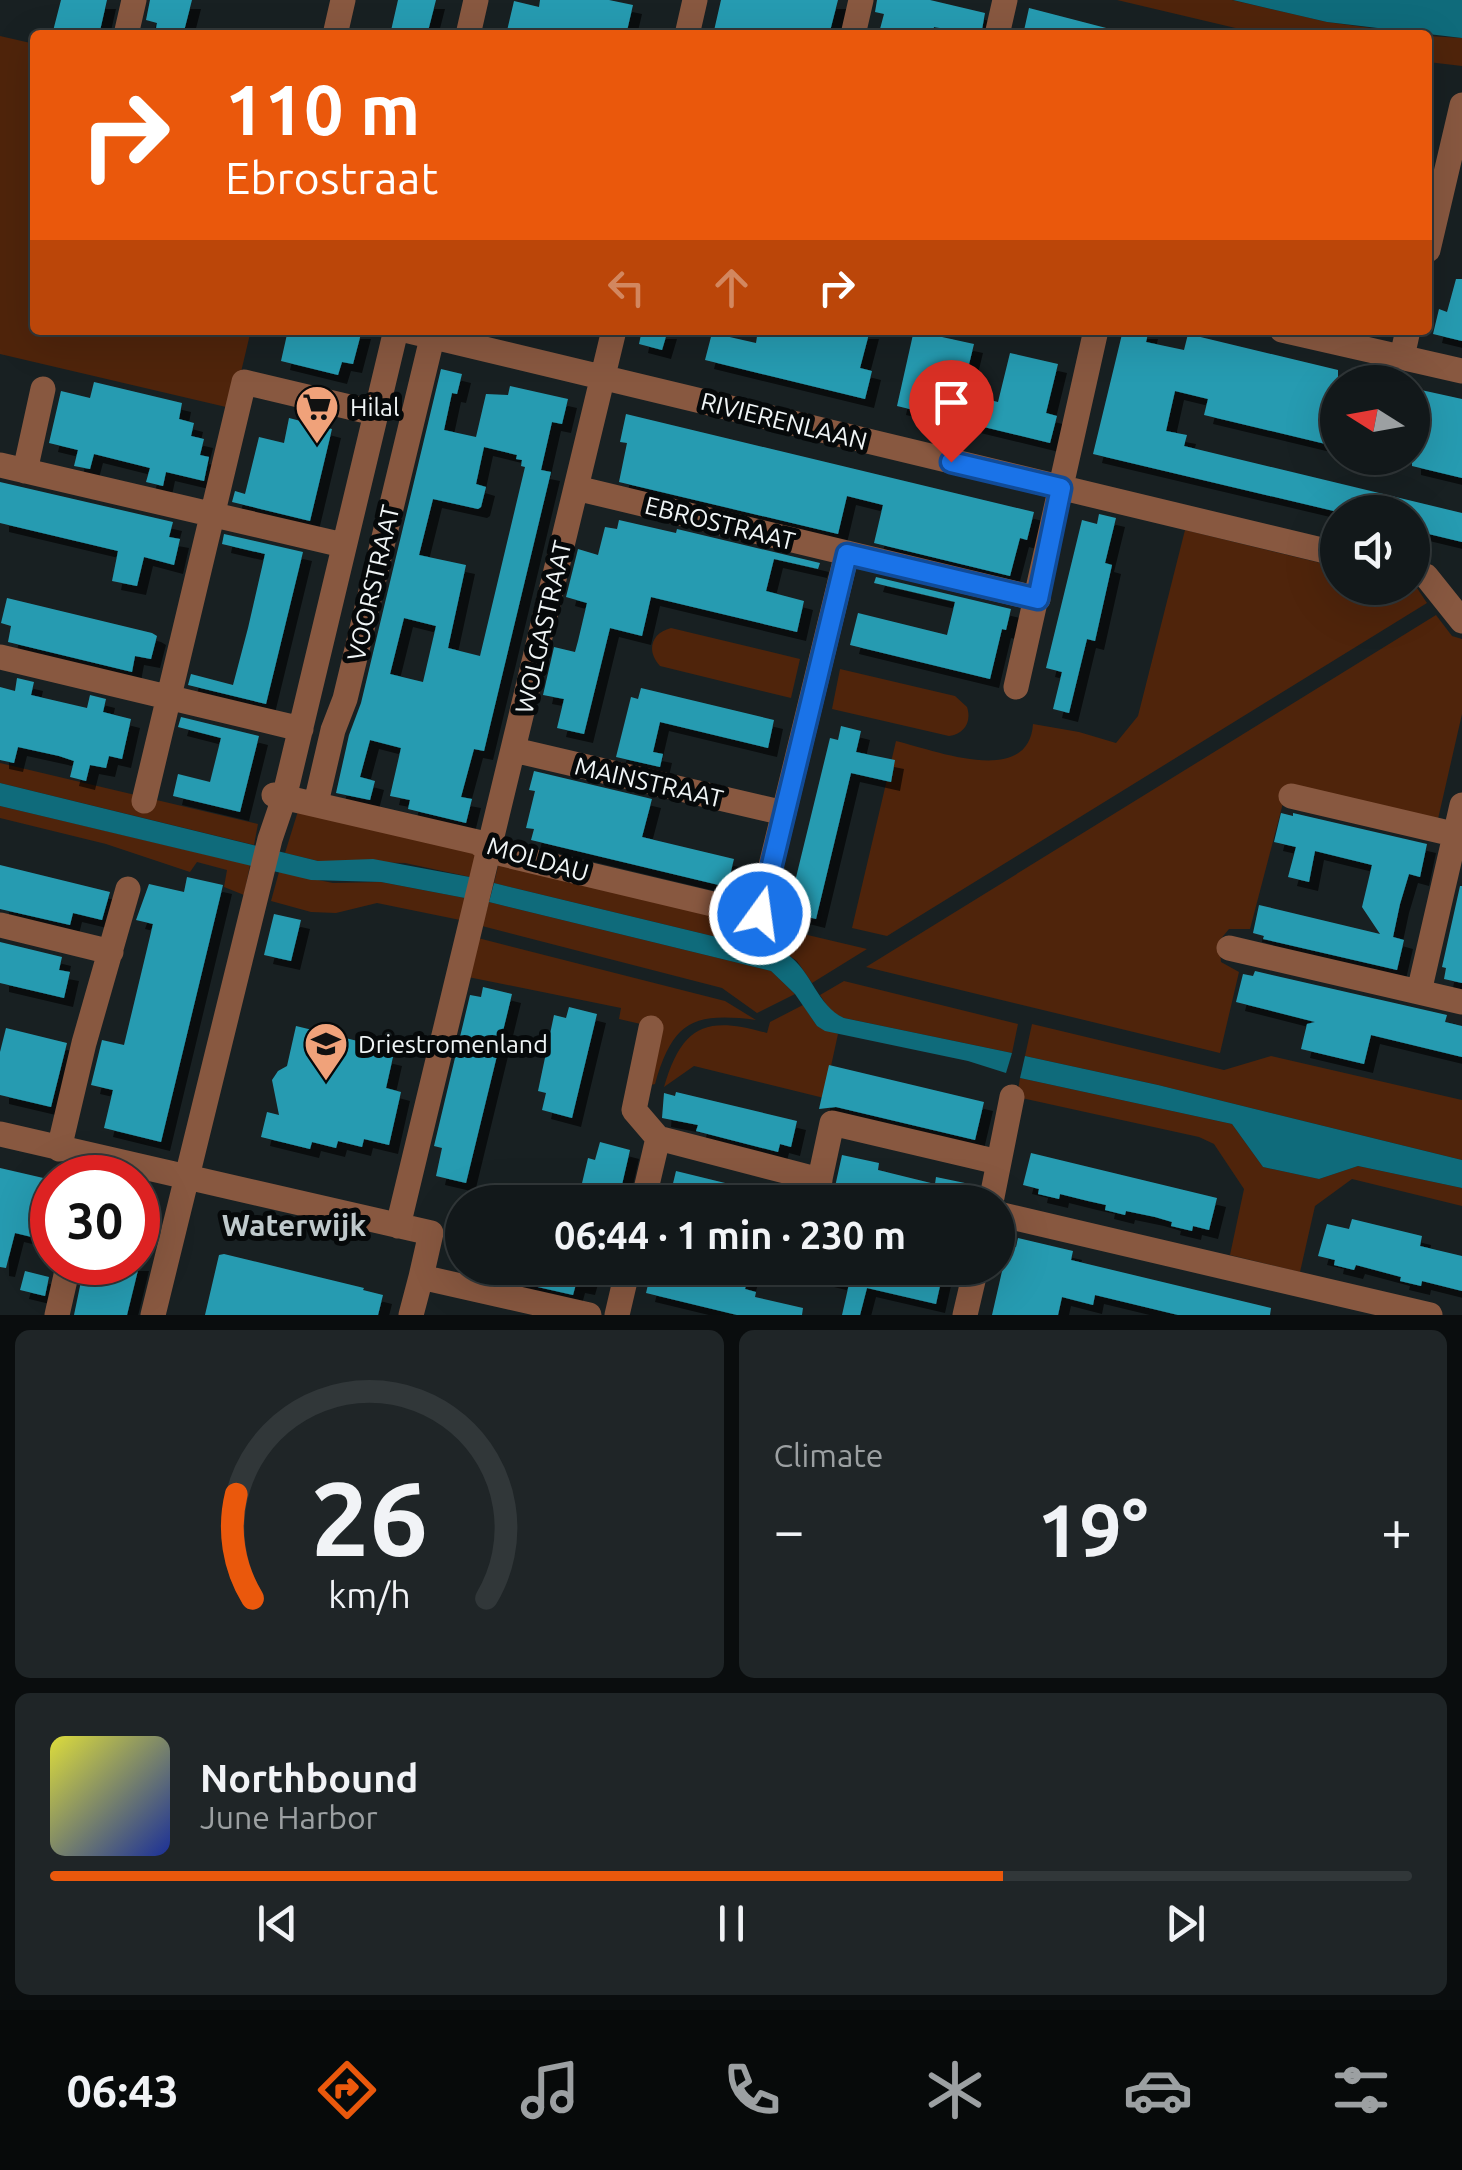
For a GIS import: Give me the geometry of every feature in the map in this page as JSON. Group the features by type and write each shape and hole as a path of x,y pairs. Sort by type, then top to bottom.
{"street":[{"path":"127,30 134,0"},
{"path":"337,30 343,0"},
{"path":"451,30 458,0"},
{"path":"469,30 476,0"},
{"path":"688,30 695,0"},
{"path":"855,30 861,0"},
{"path":"998,30 1005,0"},
{"path":"1432,212 1436,173 1462,106"},
{"name":"VOORSTRAAT","path":"154,1315 276,813 274,776 293,727 380,335"},
{"name":"VOORSTRAAT","path":"336,544 395,335"},
{"name":"VOORSTRAAT","path":"316,803 333,730 345,699 433,335"},
{"name":"RIVIERENLAAN","path":"441,335 602,378 1320,550"},
{"name":"WOLGASTRAAT","path":"398,1226 613,335"},
{"path":"1016,687 1095,335"},
{"path":"1304,335 1462,371"},
{"path":"1402,357 1407,335"},
{"path":"144,801 244,382 362,410"},
{"path":"44,389 12,468 336,544"},
{"name":"EBROSTRAAT","path":"576,488 1038,599"},
{"path":"784,813 847,554"},
{"path":"1430,581 1462,621"},
{"path":"0,657 293,727"},
{"name":"MAINSTRAAT","path":"514,750 784,813"},
{"path":"1291,796 1458,835"},
{"path":"276,813 316,803"},
{"name":"MOLDAU","path":"316,803 477,842 487,864 760,914 784,813"},
{"path":"1418,992 1462,805"},
{"path":"58,1149 128,889"},
{"path":"0,925 111,952"},
{"path":"1229,948 1462,1002"},
{"path":"651,1028 634,1110 658,1138 799,1185"},
{"path":"995,1185 1012,1096"},
{"path":"818,1185 832,1123 998,1162"},
{"path":"0,1134 69,1155"},
{"path":"647,1185 658,1138"},
{"path":"160,1175 431,1233 411,1315"},
{"path":"1015,1219 1334,1304 1430,1315"},
{"path":"421,1276 589,1315"},
{"path":"57,1315 64,1285"},
{"path":"616,1315 624,1285"},
{"path":"965,1315 972,1285"}],"shaded area":[{"path":"1117,0 1232,0 1327,22 1385,30 1244,30"},
{"path":"0,36 30,43 30,335 250,335 236,393 226,407 0,354"},
{"path":"1432,36 1462,38 1462,66 1432,62"},
{"path":"1185,530 1320,563 1320,605 1424,605 887,936 852,928 896,741 955,756 998,760 1015,755 1028,743 1033,724 1116,743 1138,716"},
{"path":"1436,615 1452,636 1462,639 1462,714 1438,819 1288,784 1250,929 1229,929 1219,941 1221,962 1239,972 1220,1053 866,967"},
{"path":"671,628 800,659 791,698 660,666 653,654 653,643 659,634"},
{"path":"840,669 955,696 967,707 966,726 949,736 832,709"},
{"path":"0,763 258,824 254,845 0,783"},
{"path":"0,806 250,865 244,895 224,887 227,870 197,862 190,872 106,844 0,818"},
{"path":"298,811 481,853 475,878 405,863 318,861 285,853"},
{"path":"499,862 867,949 812,983 797,961 787,954 494,883"},
{"path":"279,872 333,883 381,882 470,899 465,921 377,903 336,913 311,912 271,901"},
{"path":"489,902 771,971 795,994 757,1013 722,988 482,926"},
{"path":"478,938 725,1001 756,1020 716,1018 688,1026 669,1047 655,1084 647,1086 658,1028 619,1019 621,1008 468,977"},
{"path":"844,981 1018,1024 1012,1053 844,1018 831,1012 820,995"},
{"path":"803,1005 817,1026 838,1034 824,1098 694,1066 664,1087 679,1050 699,1030 727,1025 767,1033 770,1022"},
{"path":"1032,1024 1224,1070 1271,1056 1462,1100 1462,1160 1025,1056"},
{"path":"1020,1078 1232,1124 1263,1167 1319,1179 1358,1166 1462,1188 1462,1206 1352,1179 1315,1206 1300,1272 1230,1255 1244,1189 1214,1144 1199,1137 1017,1097"}],"water":[{"path":"1233,0 1462,0 1462,38 1432,34 1432,30 1327,22"},
{"path":"0,783 318,861 373,859 475,878 470,899 381,882 311,880 0,806"},
{"path":"494,883 787,954 803,969 827,1005 844,1018 1012,1053 1006,1073 968,1061 825,1031 771,971 489,902"},
{"path":"1025,1056 1462,1160 1462,1188 1358,1166 1319,1179 1263,1167 1232,1124 1020,1078"}],"building":[{"path":"61,0 107,0 100,30 53,30"},
{"path":"150,0 192,0 184,30 156,30 157,23 146,20"},
{"path":"398,0 436,0 428,30 391,30"},
{"path":"540,0 609,0 633,5 627,30 507,30 514,1 539,7"},
{"path":"721,0 838,0 830,30 714,30"},
{"path":"877,0 930,0 985,13 982,30 884,30 880,29 884,14 875,12"},
{"path":"1029,8 1110,29 1110,30 1024,30"},
{"path":"1456,279 1462,279 1462,341 1433,334 1439,309 1447,312"},
{"path":"287,335 361,335 353,364 342,362 338,375 281,361"},
{"path":"641,335 666,335 662,350 639,344"},
{"path":"711,335 756,343 757,335 869,335 860,368 872,371 865,399 705,360"},
{"path":"913,335 943,335 974,344 962,393 998,402 1010,353 1058,364 1046,413 1057,416 1050,443 897,406"},
{"path":"1122,335 1148,335 1146,342 1184,350 1188,335 1192,335 1320,366 1320,443 1204,415 1208,399 1175,391 1166,431 1187,435 1184,446 1387,495 1320,495 1320,508 1093,454"},
{"path":"441,369 462,374 457,394 452,393 444,430 476,437 486,394 508,395 510,386 568,399 562,424 552,422 541,470 551,472 484,751 474,749 461,797 472,799 466,823 408,809 410,800 390,796 401,748 370,740 360,777 375,781 370,800 336,793","holes":["484,447 517,455 516,459 522,460 521,466 525,467 480,656 448,648 466,565 419,555 433,499 481,507 486,487 476,484","404,618 436,626 423,682 390,674"]},
{"path":"94,382 182,403 179,419 194,423 191,436 204,439 200,455 209,457 204,481 166,472 163,486 146,482 150,468 94,454 90,469 74,466 78,450 49,443 61,391 90,398"},
{"path":"1430,392 1462,399 1462,478 1430,470"},
{"path":"626,414 1034,512 1027,540 1020,538 1010,576 874,543 883,505 847,496 838,534 619,482 627,443 620,442"},
{"path":"289,418 332,429 310,521 232,502 235,491 245,494 259,437 284,443"},
{"path":"0,482 173,522 169,537 180,539 174,565 144,557 137,586 112,581 118,551 0,523"},
{"path":"1430,505 1462,513 1462,542 1430,534"},
{"path":"1099,514 1116,518 1105,563 1112,565 1095,641 1087,639 1069,713 1053,709 1062,672 1046,668 1082,520 1097,524"},
{"path":"619,520 676,533 677,529 820,563 818,569 774,559 766,591 804,601 797,632 651,597 642,636 610,628 584,734 557,728 564,699 543,695 554,647 575,652 578,641 587,603 566,597 578,549 598,555 605,527 617,529"},
{"path":"224,534 303,552 266,704 188,685 191,674 233,685 248,628 265,554 222,544"},
{"path":"876,577 1011,609 990,679 850,645 858,613 947,635 955,602 874,583"},
{"path":"7,598 152,633 157,636 151,659 135,656 132,672 8,642 11,626 1,623"},
{"path":"17,678 34,682 31,695 87,708 90,695 106,699 103,712 131,719 122,759 109,756 106,768 90,765 86,781 70,777 74,761 59,756 18,747 14,763 0,760 0,687 15,691"},
{"path":"641,688 774,720 768,748 660,722 653,752 663,754 660,767 616,757 631,697 638,699"},
{"path":"181,717 259,736 240,812 173,796 178,774 210,782 221,738 178,727"},
{"path":"841,726 861,731 856,752 895,760 891,782 851,773 816,919 796,914 799,900 791,898 830,738 838,740"},
{"path":"534,771 652,799 642,837 734,859 727,887 531,840 534,829 526,828 535,791 529,790"},
{"path":"1281,813 1427,844 1420,877 1409,874 1400,904 1393,937 1404,940 1397,970 1263,939 1264,936 1253,933 1259,905 1380,934 1362,907 1372,865 1315,851 1309,882 1288,877 1296,847 1274,842"},
{"path":"0,865 110,892 102,920 73,913 70,925 0,909"},
{"path":"187,877 223,885 161,1142 104,1128 113,1090 91,1085 102,1040 124,1045 153,924 136,920 149,884 184,892"},
{"path":"1460,886 1462,983 1444,979 1446,968 1442,967"},
{"path":"274,914 301,920 291,961 264,955"},
{"path":"0,942 62,957 59,970 70,972 64,998 0,983"},
{"path":"1255,971 1447,1015 1445,1022 1462,1026 1462,1057 1371,1035 1364,1064 1301,1049 1307,1024 1315,1022 1236,1002 1243,974 1253,976"},
{"path":"483,987 512,994 466,1183 436,1176 442,1148 434,1146 470,995 481,997"},
{"path":"569,1007 597,1014 572,1118 542,1110 546,1093 538,1091 554,1015 566,1018"},
{"path":"296,1026 370,1044 368,1051 393,1057 386,1088 401,1092 389,1145 364,1139 362,1147 338,1141 336,1148 312,1142 310,1149 261,1137 267,1112 279,1115 272,1080 287,1066"},
{"path":"6,1028 67,1043 51,1107 0,1095 0,1052"},
{"path":"829,1065 984,1102 975,1140 836,1107 819,1109"},
{"path":"676,1092 797,1121 791,1147 780,1144 778,1152 696,1131 698,1125 662,1118 664,1093 675,1096"},
{"path":"600,1142 630,1150 622,1185 582,1185 588,1158 595,1160"},
{"path":"1031,1153 1217,1198 1209,1230 1193,1226 1192,1231 1126,1211 1125,1215 1105,1210 1106,1205 1060,1194 1059,1199 1038,1194 1039,1189 1023,1185"},
{"path":"842,1155 879,1163 878,1170 935,1184 936,1177 965,1183 964,1185 835,1185"},
{"path":"0,1168 30,1175 30,1237 15,1233 6,1268 0,1267"},
{"path":"676,1171 733,1185 673,1185"},
{"path":"1352,1219 1422,1236 1420,1246 1462,1256 1462,1291 1422,1281 1421,1286 1400,1281 1401,1277 1356,1265 1354,1270 1318,1256 1327,1224 1349,1229"},
{"path":"1018,1238 1073,1251 1071,1260 1271,1308 1270,1315 1178,1315 1095,1295 1093,1305 1062,1297 1058,1315 992,1315 999,1285 1015,1285"},
{"path":"219,1255 383,1295 378,1315 205,1315"},
{"path":"25,1271 30,1272 30,1285 47,1285 45,1296 20,1290"},
{"path":"80,1285 134,1285 127,1315 74,1315"},
{"path":"529,1285 576,1285 573,1295"},
{"path":"648,1285 746,1285 745,1289 756,1292 755,1297 803,1308 802,1315 737,1315 646,1293"},
{"path":"849,1285 940,1285 936,1304 867,1288 860,1315 842,1315"}],"place":[{"name":"Hilal","path":"317,445"},
{"name":"Driestromenland","path":"326,1082"}],"district":[{"name":"Waterwijk","path":"294,1226"}],"route":[{"path":"760,914 847,554 1038,599 1061,488 951,462"}]}
